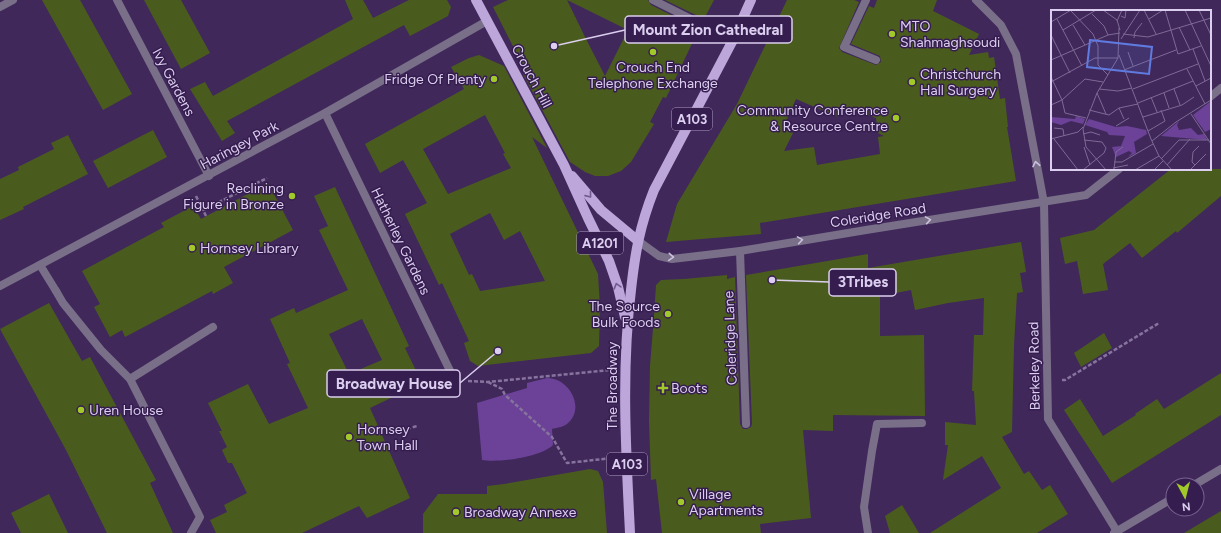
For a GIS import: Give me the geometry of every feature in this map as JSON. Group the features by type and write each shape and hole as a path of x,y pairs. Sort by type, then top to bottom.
{"main road":[{"name":"Crouch Hill","path":"476,0 564,165 609,261 618,286 627,324"},
{"name":"A103","path":"637,240 645,211 654,190 733,40 751,0"},
{"name":"Crouch Hill","path":"564,165 601,210 637,240"},
{"name":"The Broadway","path":"630,533 626,456 625,369 627,324 637,240"}],"street":[{"path":"0,7 13,0"},
{"name":"Ivy Gardens","path":"117,0 209,176"},
{"path":"653,0 733,40"},
{"path":"866,0 844,47 876,60"},
{"name":"Berkeley Road","path":"976,0 1000,25 1016,54 1044,203 1048,419 1117,532"},
{"name":"Haringey Park","path":"0,286 325,113 487,21"},
{"path":"1211,96 1221,88"},
{"name":"Hatherley Gardens","path":"325,113 454,379"},
{"name":"Coleridge Road","path":"637,240 659,256 672,259 740,250 1044,203 1086,195 1119,170"},
{"name":"Coleridge Lane","path":"740,250 746,424"},
{"path":"40,266 63,303 101,350 130,379 200,517 191,533"},
{"path":"130,379 213,327"},
{"path":"868,533 864,507 877,424 922,423"},
{"path":"1205,478 1221,469"},
{"path":"1117,532 1165,503"}],"path":[{"path":"206,216 203,210 267,178"},
{"path":"1047,380 1065,380 1159,323"},
{"path":"454,379 488,382 625,369"},
{"path":"488,382 502,389 505,395 552,437 567,463 626,456"},
{"path":"407,429 416,426"}],"shaded area":[{"path":"547,378 555,379 562,383 573,395 575,403 573,418 562,427 552,429 553,445 530,456 499,461 482,460 477,403 527,388 527,383"}],"building":[{"path":"42,0 80,0 132,94 103,110"},
{"path":"144,0 181,0 210,53 181,69"},
{"path":"345,0 363,0 373,18 409,0 447,0 451,7 448,16 410,36 404,25 227,121 235,133 222,141 190,89 205,82 213,96 353,19"},
{"path":"508,0 567,0 648,0 651,5 699,29 666,98 663,97 650,122 654,124 631,162 621,171 608,176 595,176 585,172 570,162 523,74 528,76 493,7","holes":["567,0 628,30 605,76"]},
{"path":"665,0 714,0 704,19"},
{"path":"787,0 854,0 859,2 839,48 842,52 876,65 881,62 880,56 851,44 869,6 874,8 877,0 937,0 933,11 979,34 969,55 988,52 989,58 994,57 1000,99 1005,98 1007,127 1016,181 760,223 761,234 666,242 677,204 737,104","holes":["796,99 838,117 842,106 876,118 878,133 884,136 878,137 880,154 817,165 814,147 784,151 793,133 783,128"]},
{"path":"479,55 504,66 547,148 532,137 598,274 600,308 599,346 591,353 478,366 470,361 464,343 469,341 442,283 439,285 405,214 427,203 403,160 380,173 365,144 464,89 451,67","holes":["485,115 505,153 503,154 511,168 448,194 423,149","490,213 504,240 520,231 545,281 480,291 472,274 469,275 450,234"]},
{"path":"153,130 167,157 108,188 93,161"},
{"path":"68,135 88,174 23,207 24,209 0,220 0,179 19,170 18,167 54,149 51,143"},
{"path":"1221,169 1221,196 1177,233 1176,231 1142,258 1130,243 1103,264 1108,290 1083,294 1077,261 1065,264 1060,238 1094,230 1170,170"},
{"name":"Hornsey Library","path":"268,183 293,230 224,267 233,283 213,294 212,291 125,337 122,330 110,337 94,307 100,304 82,271 164,227 161,223 193,206 201,219"},
{"name":"Hornsey Town Hall","path":"335,187 409,346 405,348 422,383 370,408 410,498 367,518 359,506 302,533 216,533 210,520 227,512 224,505 247,493 232,463 228,463 222,450 227,447 219,431 222,431 208,403 248,384 269,424 308,408 287,364 290,363 270,319 294,308 296,313 348,290 319,230 328,226 314,196","holes":["362,319 382,360 349,374 329,334"]},
{"path":"1021,242 1026,272 1020,273 1023,292 1017,293 1012,432 1002,437 1024,474 1029,471 1042,490 1050,485 1068,514 1037,533 930,533 1001,488 982,456 943,480 948,445 945,445 945,422 976,425 974,391 972,391 974,335 983,335 984,298 948,303 915,310 911,290 880,296 880,336 924,335 925,416 833,415 833,431 803,430 811,518 760,524 761,533 662,533 656,479 651,480 649,421 650,366 656,285 661,280 727,275 727,279 735,277 740,424 743,429 747,429 751,427 752,424 746,275 868,254 868,268"},
{"name":"Uren House","path":"49,303 82,361 90,357 156,480 150,483 173,533 107,533 66,450 0,329"},
{"path":"1104,333 1112,348 1081,367 1074,353"},
{"path":"1221,373 1221,415 1112,483 1064,410 1080,399 1103,436 1136,415 1135,414 1157,399 1164,409"},
{"path":"590,469 598,471 603,482 607,533 423,533 423,514 438,494 487,494 487,486"},
{"path":"49,494 68,533 21,533 11,513"},
{"path":"902,505 919,533 890,533 885,516"},
{"path":"1221,511 1221,533 1184,533"}],"place":[{"name":"MTO Shahmaghsoudi","path":"892,34"},
{"name":"Mount Zion Cathedral","path":"554,46"},
{"name":"Crouch End Telephone Exchange","path":"653,52"},
{"name":"Fridge Of Plenty","path":"494,79"},
{"name":"Christchurch Hall Surgery","path":"912,82"},
{"name":"Community Conference & Resource Centre","path":"896,118"},
{"name":"Reclining Figure in Bronze","path":"292,196"},
{"name":"Hornsey Library","path":"192,248"},
{"name":"3Tribes","path":"772,280"},
{"name":"The Source Bulk Foods","path":"668,314"},
{"name":"Broadway House","path":"498,351"},
{"name":"Boots","path":"663,388"},
{"name":"Uren House","path":"81,410"},
{"name":"Hornsey Town Hall","path":"349,437"},
{"name":"Village Apartments","path":"681,502"},
{"name":"Broadway Annexe","path":"456,512"}]}
